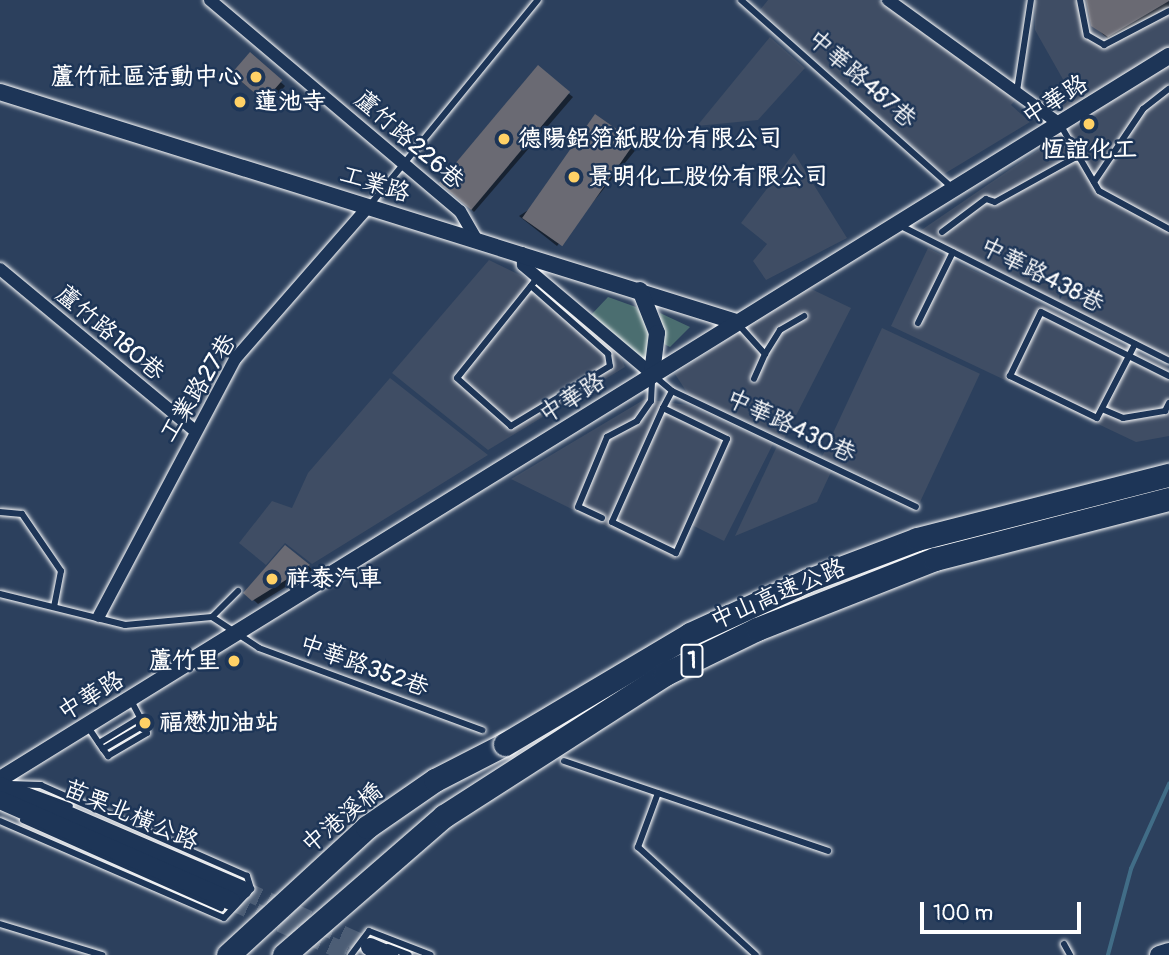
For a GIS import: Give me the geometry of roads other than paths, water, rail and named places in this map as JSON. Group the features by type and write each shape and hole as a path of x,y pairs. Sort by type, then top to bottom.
{"highway":[{"name":"中山高速公路","path":"505,744 690,634 806,582 917,539 1169,475"},
{"name":"中山高速公路","path":"284,955 444,816 665,674 757,629 935,559 1169,499"},
{"name":"中港溪橋","path":"228,955 367,827 435,780 505,744"}],"main road":[{"name":"苗栗北橫公路","path":"0,783 235,896"},
{"name":"苗栗北橫公路","path":"0,800 235,896"},
{"path":"373,944 389,955"},
{"path":"1159,955 1169,952"}],"street":[{"name":"蘆竹路226巷","path":"210,0 460,211 476,239"},
{"path":"888,0 1060,124"},
{"name":"中華路","path":"0,783 87,725 1169,56"},
{"name":"工業路","path":"0,92 736,322"},
{"name":"工業路27巷","path":"99,616 193,429 235,359 369,206"},
{"path":"522,253 523,265 534,282 652,374"},
{"name":"蘆竹路180巷","path":"0,269 193,429"},
{"path":"640,290 657,332 652,374"}],"lane":[{"path":"369,206 538,0"},
{"name":"中華路487巷","path":"741,0 954,190"},
{"path":"1017,91 1031,0"},
{"path":"1080,0 1087,36 1104,45 1169,11"},
{"path":"1094,182 1143,109 1169,89"},
{"path":"1060,124 1099,191 1169,229"},
{"path":"942,232 986,199 995,202 1078,156"},
{"name":"中華路438巷","path":"898,224 1169,361"},
{"path":"918,323 953,252"},
{"path":"534,282 608,354 610,366 511,426 457,378 534,282"},
{"path":"1135,344 1129,356 1101,409 1097,418 1010,376 1041,312 1129,356 1169,376"},
{"path":"754,379 780,330 804,316"},
{"path":"736,322 752,348 765,354"},
{"path":"602,518 578,506 607,438 637,421 651,401 652,374"},
{"name":"中華路430巷","path":"652,374 672,391 916,508"},
{"path":"663,408 727,439 676,552 612,522 663,408 672,391"},
{"path":"1101,409 1123,418 1166,411 1169,403"},
{"path":"0,512 22,514 61,571 54,606"},
{"path":"0,594 99,616 125,625 212,617 238,591"},
{"path":"212,617 233,637"},
{"name":"中華路352巷","path":"233,637 482,730"},
{"path":"87,725 108,756 147,733 130,699"},
{"path":"101,746 142,722"},
{"path":"564,761 828,851"},
{"path":"0,783 41,785 247,876 251,889 224,918 0,821"},
{"path":"658,793 638,847 756,955"},
{"path":"0,808 235,896"},
{"path":"0,924 102,955"},
{"path":"351,955 369,931 431,955"},
{"path":"373,944 409,955"},
{"path":"1064,944 1070,955"}],"waterway":[{"path":"1108,955 1131,869 1169,784"}],"tunnel":[{"path":"243,890 370,947"},
{"path":"231,901 352,955"}],"place":[{"name":"蘆竹社區活動中心","path":"256,77"},
{"name":"蓮池寺","path":"240,102"},
{"name":"恆誼化工","path":"1089,124"},
{"name":"德陽鋁箔紙股份有限公司","path":"504,139"},
{"name":"景明化工股份有限公司","path":"574,177"},
{"name":"祥泰汽車","path":"272,579"},
{"name":"蘆竹里","path":"234,661"},
{"name":"福懋加油站","path":"145,723"}]}
